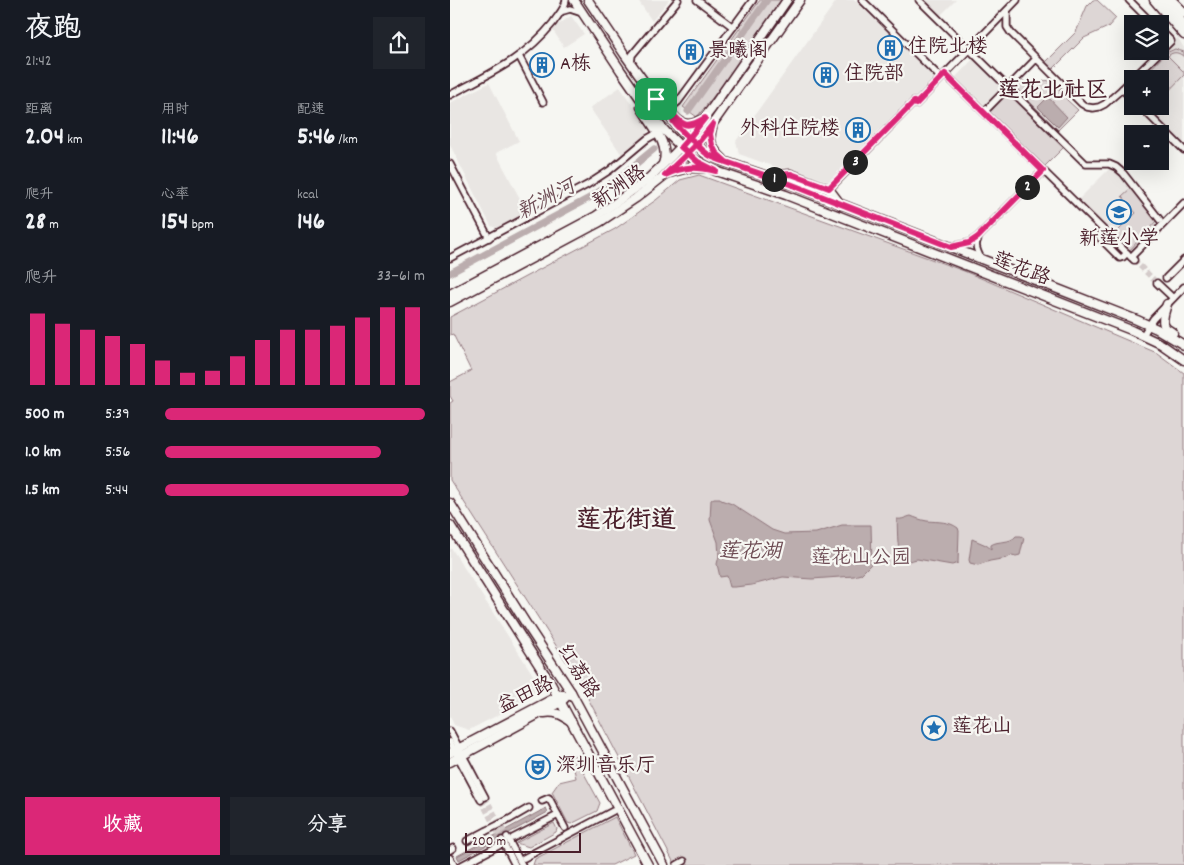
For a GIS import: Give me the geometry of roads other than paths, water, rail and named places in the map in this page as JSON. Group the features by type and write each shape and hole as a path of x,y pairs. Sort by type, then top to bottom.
{"highway":[{"path":"1163,0 1184,25"},
{"path":"1171,0 1184,13"},
{"path":"1178,0 1184,6"}],"main road":[{"name":"莲花路","path":"574,0 635,92 662,128 698,162 716,171 786,195 1143,335 1161,344 1184,360"},
{"name":"莲花路","path":"588,0 656,99 677,126 704,152 1149,325 1182,344"},
{"name":"新洲路","path":"450,302 600,222 636,198 663,171 705,118 788,0"},
{"name":"新洲路","path":"450,294 596,216 688,153 713,124 800,0"},
{"path":"1154,0 1184,35"},
{"path":"635,92 640,106 664,148 663,171 688,168 703,168 716,171"},
{"path":"656,99 681,123 687,124 705,118"},
{"path":"713,124 710,134 712,145 716,153 726,162"},
{"path":"766,176 791,174 829,188 841,204"},
{"path":"1170,301 1163,318 1163,323 1182,344"},
{"name":"红荔路","path":"450,503 571,692 664,865"},
{"name":"红荔路","path":"450,525 560,699 648,865"},
{"name":"益田路","path":"450,762 457,753 571,692"},
{"name":"益田路","path":"457,753 542,713 560,699"},
{"path":"542,713 558,713 572,722"}],"street":[{"path":"450,95 519,56 539,39 561,12 566,0"},
{"path":"624,55 631,53 676,0"},
{"path":"632,65 630,61 632,55 676,0"},
{"path":"699,0 734,26"},
{"path":"666,107 672,107 678,102 752,0"},
{"path":"862,0 984,112 1130,257 1184,204"},
{"path":"919,0 1086,164 1108,164 1120,169 1160,220"},
{"path":"829,188 914,102 916,104 1017,0"},
{"path":"1129,0 1144,15"},
{"path":"561,12 569,9 582,13"},
{"path":"1007,11 1006,19 1011,33 1086,107 1099,107 1105,104 1152,60"},
{"path":"519,56 543,102"},
{"path":"984,112 1036,59"},
{"path":"675,118 678,102"},
{"path":"1149,115 1184,150"},
{"path":"647,139 652,131 652,125"},
{"path":"450,258 596,179 623,160 647,139 654,135 659,137"},
{"path":"450,164 489,238"},
{"path":"951,247 969,243 978,237 1043,171"},
{"path":"450,182 457,178"},
{"path":"978,237 975,243 981,259"},
{"path":"1166,278 1184,260"},
{"path":"1158,283 1170,301"},
{"path":"1143,335 1153,319 1184,287"},
{"path":"450,536 459,539"},
{"path":"450,731 457,753"},
{"path":"450,742 483,798"},
{"path":"542,801 549,798 565,828"},
{"path":"467,841 529,808"},
{"path":"524,858 614,810"},
{"path":"462,865 558,814"},
{"path":"506,840 515,865"},
{"path":"506,840 522,865"},
{"path":"450,858 454,865"},
{"path":"677,865 684,861"}],"water":[{"path":"1048,97 1067,117 1058,127 1038,107"},
{"name":"莲花湖","path":"720,498 732,504 772,530 784,534 816,533 842,525 871,525 872,563 861,574 854,576 812,579 783,577 752,585 730,587 727,576 720,577 717,564 719,556 718,542 710,520 711,500"},
{"path":"911,516 925,521 947,523 958,528 958,563 952,565 917,559 905,562 900,554 897,519"},
{"path":"1016,536 1024,538 1020,555 1012,555 978,565 970,563 972,539 991,549 991,545 1011,540"},
{"path":"546,808 548,812 459,860 457,856"}],"waterway":[{"name":"新洲河","path":"688,111 767,0"},
{"name":"新洲河","path":"450,273 591,197 615,181 654,149"}],"tunnel":[{"path":"1134,260 1157,283"},
{"path":"485,797 507,837"},
{"path":"481,800 502,840"}],"place":[{"name":"住院北楼","path":"890,48"},
{"name":"景曦阁","path":"691,52"},
{"name":"A栋","path":"542,65"},
{"name":"住院部","path":"826,75"},
{"name":"外科住院楼","path":"858,130"},
{"name":"新莲小学","path":"1119,212"},
{"name":"莲花山","path":"934,728"},
{"name":"深圳音乐厅","path":"538,767"}],"district":[{"name":"莲花北社区","path":"1053,91"},
{"name":"莲花街道","path":"626,522"}],"park label":[{"name":"莲花山公园","path":"861,559"}]}
